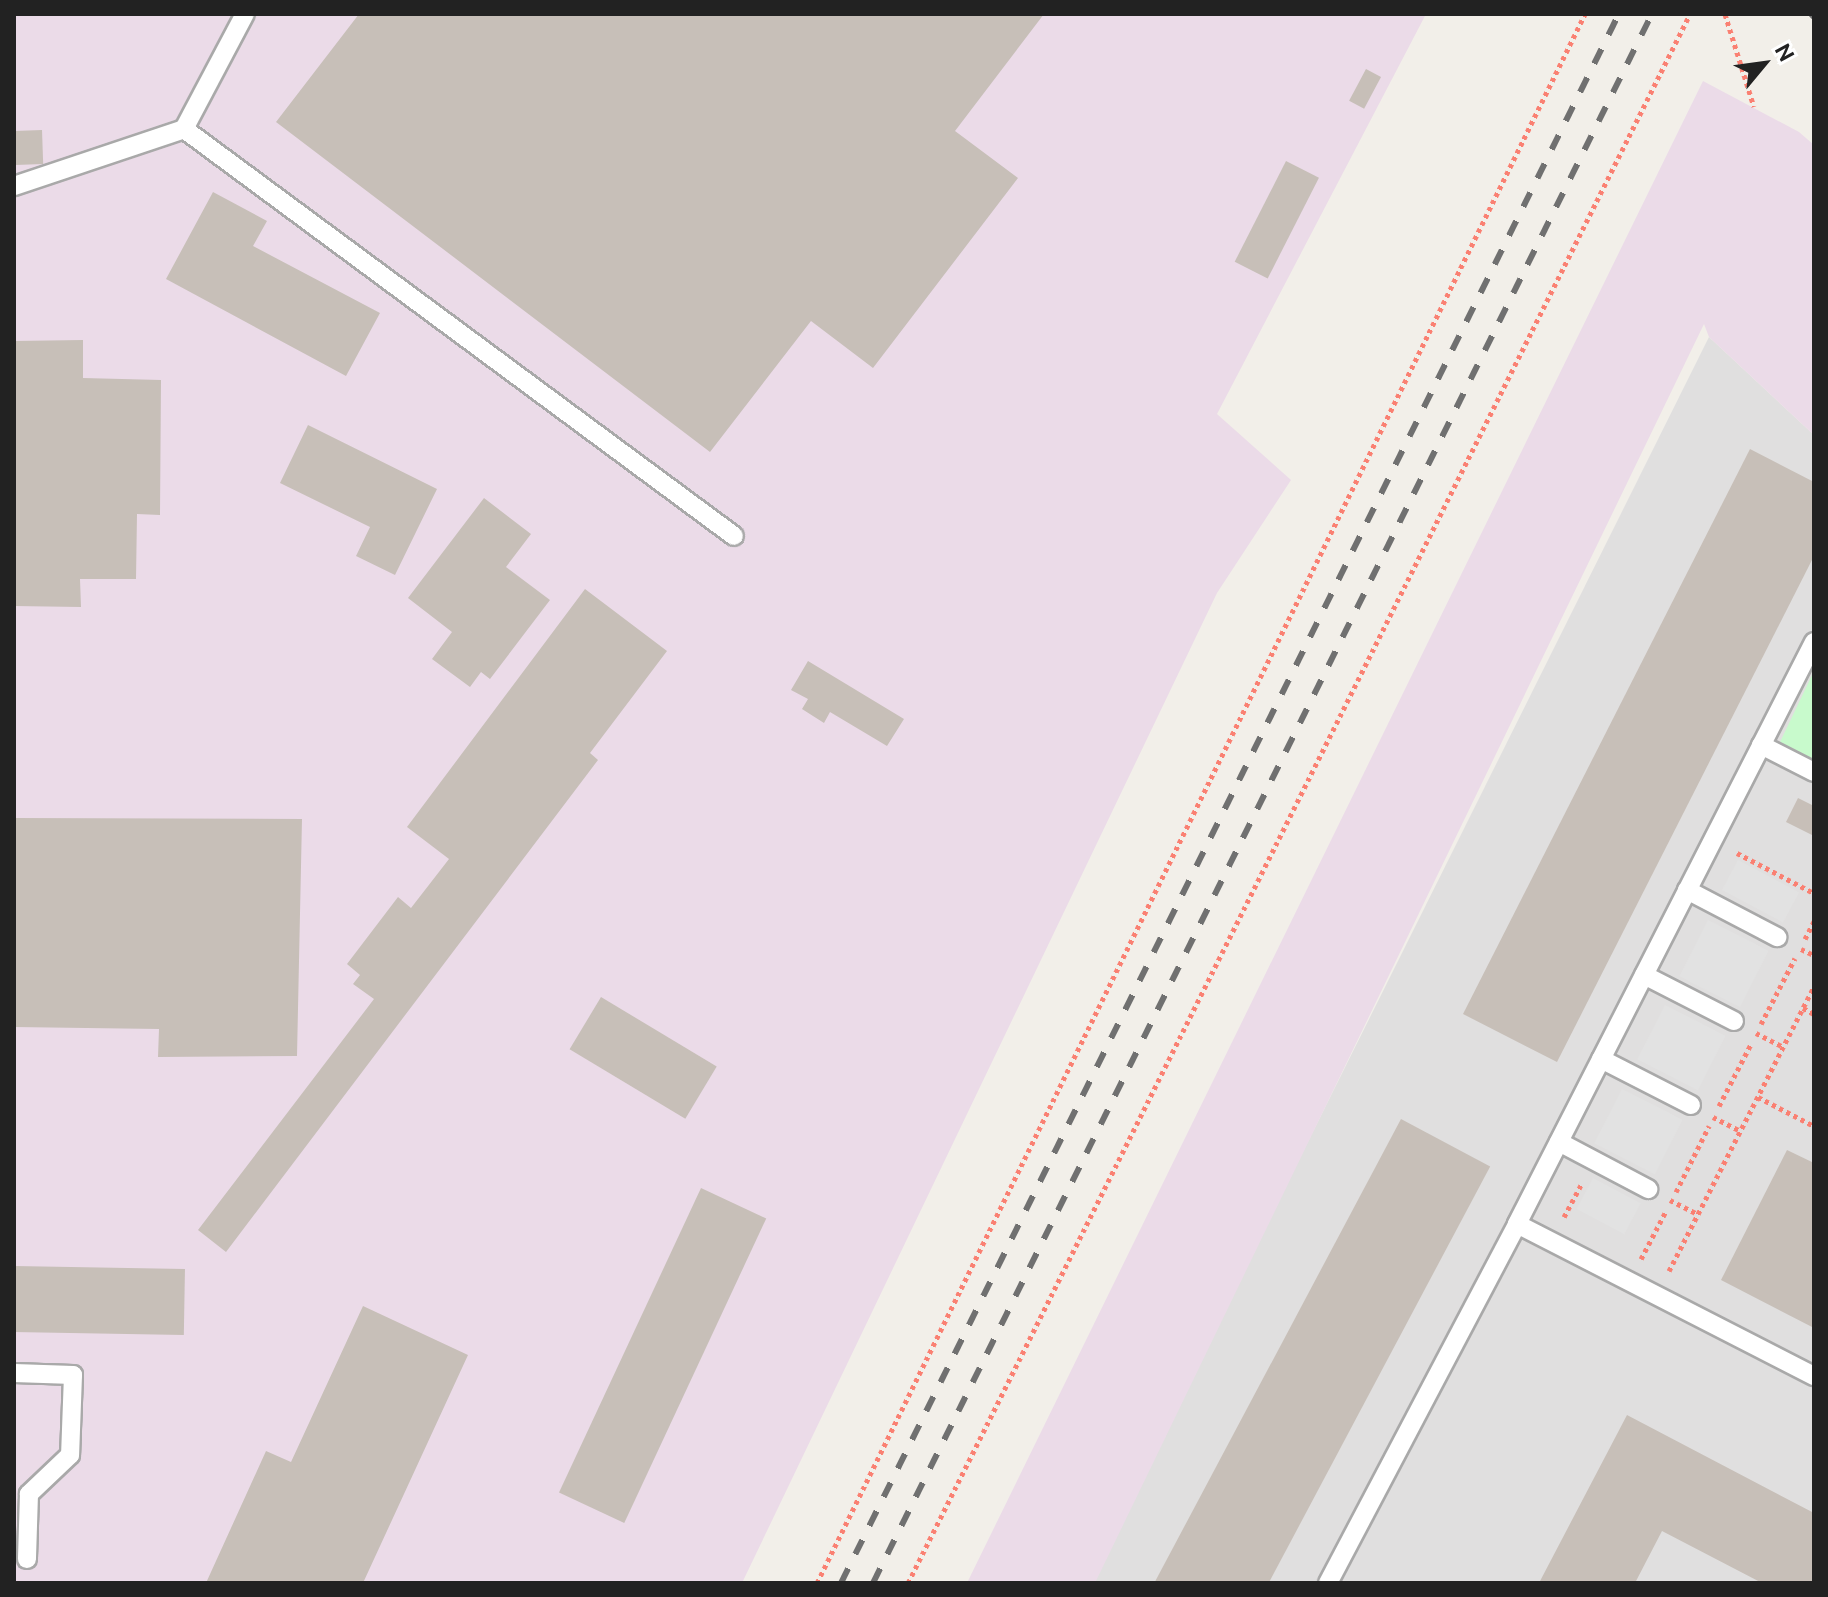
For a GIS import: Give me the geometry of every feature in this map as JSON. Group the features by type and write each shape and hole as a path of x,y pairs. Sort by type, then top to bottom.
{"lane":[{"path":"14,186 184,129 245,14"},
{"path":"184,129 734,536"},
{"path":"1328,1583 1517,1224 1814,642"},
{"path":"1761,745 1814,772"},
{"path":"1687,890 1777,937"},
{"path":"1644,975 1734,1021"},
{"path":"1601,1059 1691,1105"},
{"path":"1559,1142 1648,1189"},
{"path":"1517,1224 1814,1376"},
{"path":"14,1373 73,1375 70,1455 29,1494 27,1559"}],"path":[{"path":"817,1583 1585,14"},
{"path":"908,1583 1690,14"},
{"path":"1725,14 1754,107"},
{"path":"1713,841 1814,893"},
{"path":"1630,1282 1814,921"},
{"path":"1657,1295 1814,987"},
{"path":"1803,1008 1814,1014"},
{"path":"1758,1097 1814,1126"}],"shaded area":[{"path":"14,14 1426,14 1217,414 1291,480 1217,593 742,1583 14,1583"},
{"path":"1703,81 1799,132 1814,145 1814,435 1709,337 1704,324 1095,1583 967,1583"},
{"path":"1709,337 1814,435 1814,1583 1088,1583"},
{"path":"1738,860 1799,892 1783,922 1722,890"},
{"path":"1708,920 1769,951 1740,1007 1679,976"},
{"path":"1665,1005 1726,1036 1698,1090 1637,1059"},
{"path":"1622,1089 1683,1120 1655,1174 1594,1143"},
{"path":"1593,1178 1641,1203 1624,1234 1577,1209"}],"green space":[{"path":"1814,671 1814,760 1780,742"}],"building":[{"path":"359,14 1044,14 955,131 1018,178 873,368 811,321 710,452 276,122"},
{"path":"1366,69 1381,77 1364,109 1349,101"},
{"path":"42,130 43,164 15,165 14,131"},
{"path":"1286,161 1319,178 1268,278 1235,262"},
{"path":"213,192 267,221 253,246 380,313 346,376 166,279"},
{"path":"83,340 83,378 161,380 160,515 137,514 136,579 80,579 81,607 14,606 14,341"},
{"path":"308,425 437,489 395,575 356,556 370,527 280,483"},
{"path":"1750,449 1814,482 1814,556 1557,1062 1463,1014"},
{"path":"484,498 531,534 506,567 550,600 490,679 481,672 470,687 432,659 452,632 408,598"},
{"path":"585,589 667,651 590,753 598,760 226,1252 198,1230 374,999 353,984 360,975 347,964 398,897 411,908 449,859 407,827"},
{"path":"808,661 904,719 887,746 830,712 824,723 802,709 808,699 791,690"},
{"path":"1798,798 1814,806 1814,836 1786,822"},
{"path":"14,818 302,819 297,1056 158,1057 159,1029 14,1027"},
{"path":"601,997 717,1067 685,1119 570,1049"},
{"path":"1401,1119 1490,1166 1269,1583 1155,1581"},
{"path":"1787,1150 1814,1163 1814,1328 1721,1280"},
{"path":"701,1188 766,1218 624,1523 559,1493"},
{"path":"14,1266 185,1269 184,1335 14,1332"},
{"path":"363,1306 468,1355 363,1583 206,1583 266,1451 291,1462"},
{"path":"1627,1415 1814,1513 1814,1583 1762,1583 1662,1531 1635,1583 1539,1583"}],"railway":[{"path":"841,1583 1619,14"},
{"path":"873,1583 1652,14"},
{"path":"1811,14 1814,17"}]}
